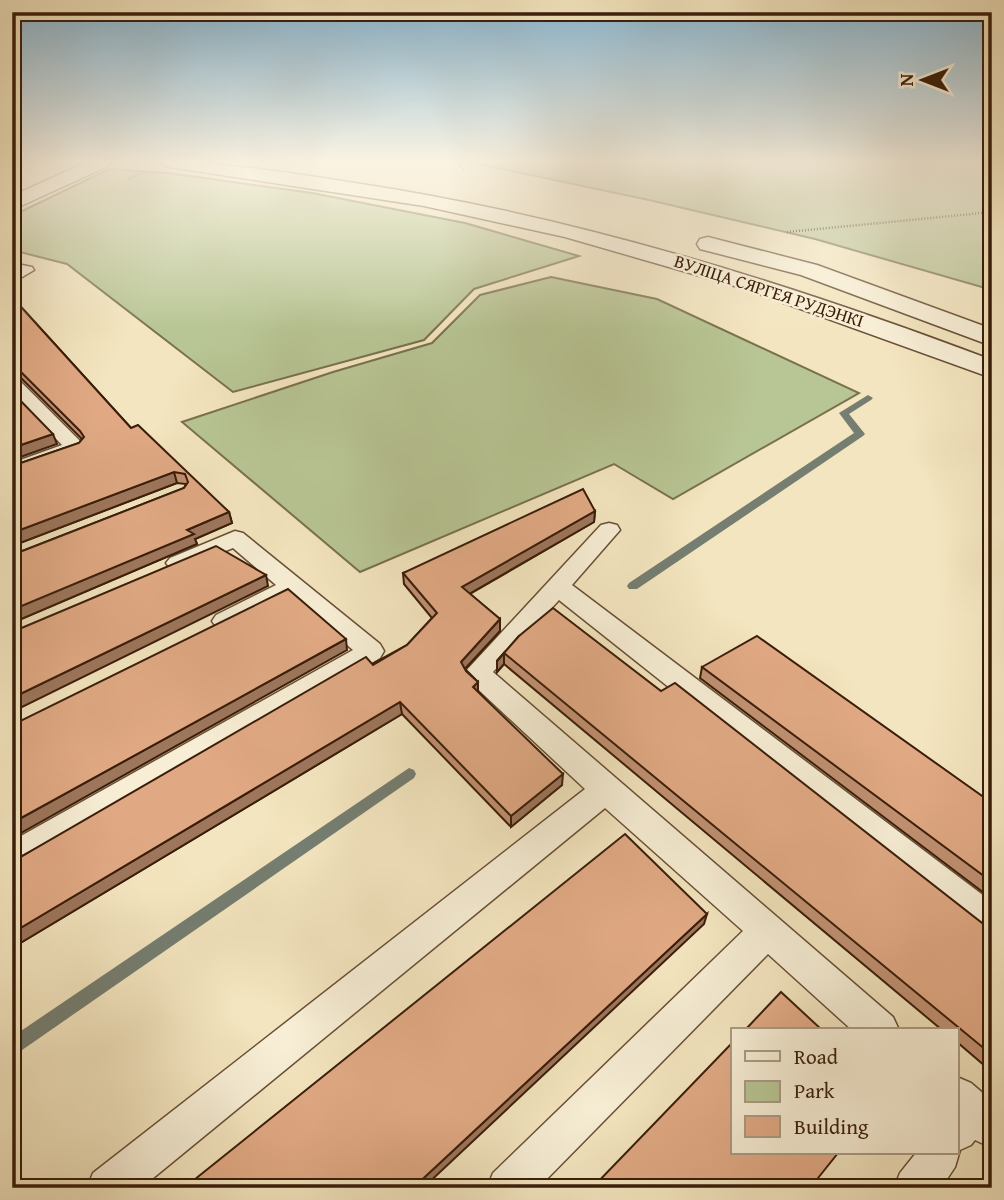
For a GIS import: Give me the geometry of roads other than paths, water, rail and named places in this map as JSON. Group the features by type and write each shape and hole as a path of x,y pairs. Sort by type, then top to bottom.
{"street":[{"name":"ВУЛІЦА СЯРГЕЯ РУДЭНКІ","path":"514,218 627,245 769,289 900,334 992,370"},
{"name":"ВУЛІЦА СЯРГЕЯ РУДЭНКІ","path":"692,240 808,270 992,338"}],"lane":[{"path":"12,267 27,270 12,279"},
{"path":"12,383 75,447 12,470"},
{"path":"12,414 36,407"},
{"path":"609,530 477,673 878,1028"},
{"path":"12,858 371,651 235,538 161,570"},
{"path":"208,629 293,586"},
{"path":"557,586 992,923"},
{"path":"108,1188 606,790"},
{"path":"508,1188 767,931"},
{"path":"915,1188 940,1154"}],"waterway":[{"path":"633,586 860,434 844,413 868,398"},
{"path":"12,1048 409,774"}]}
